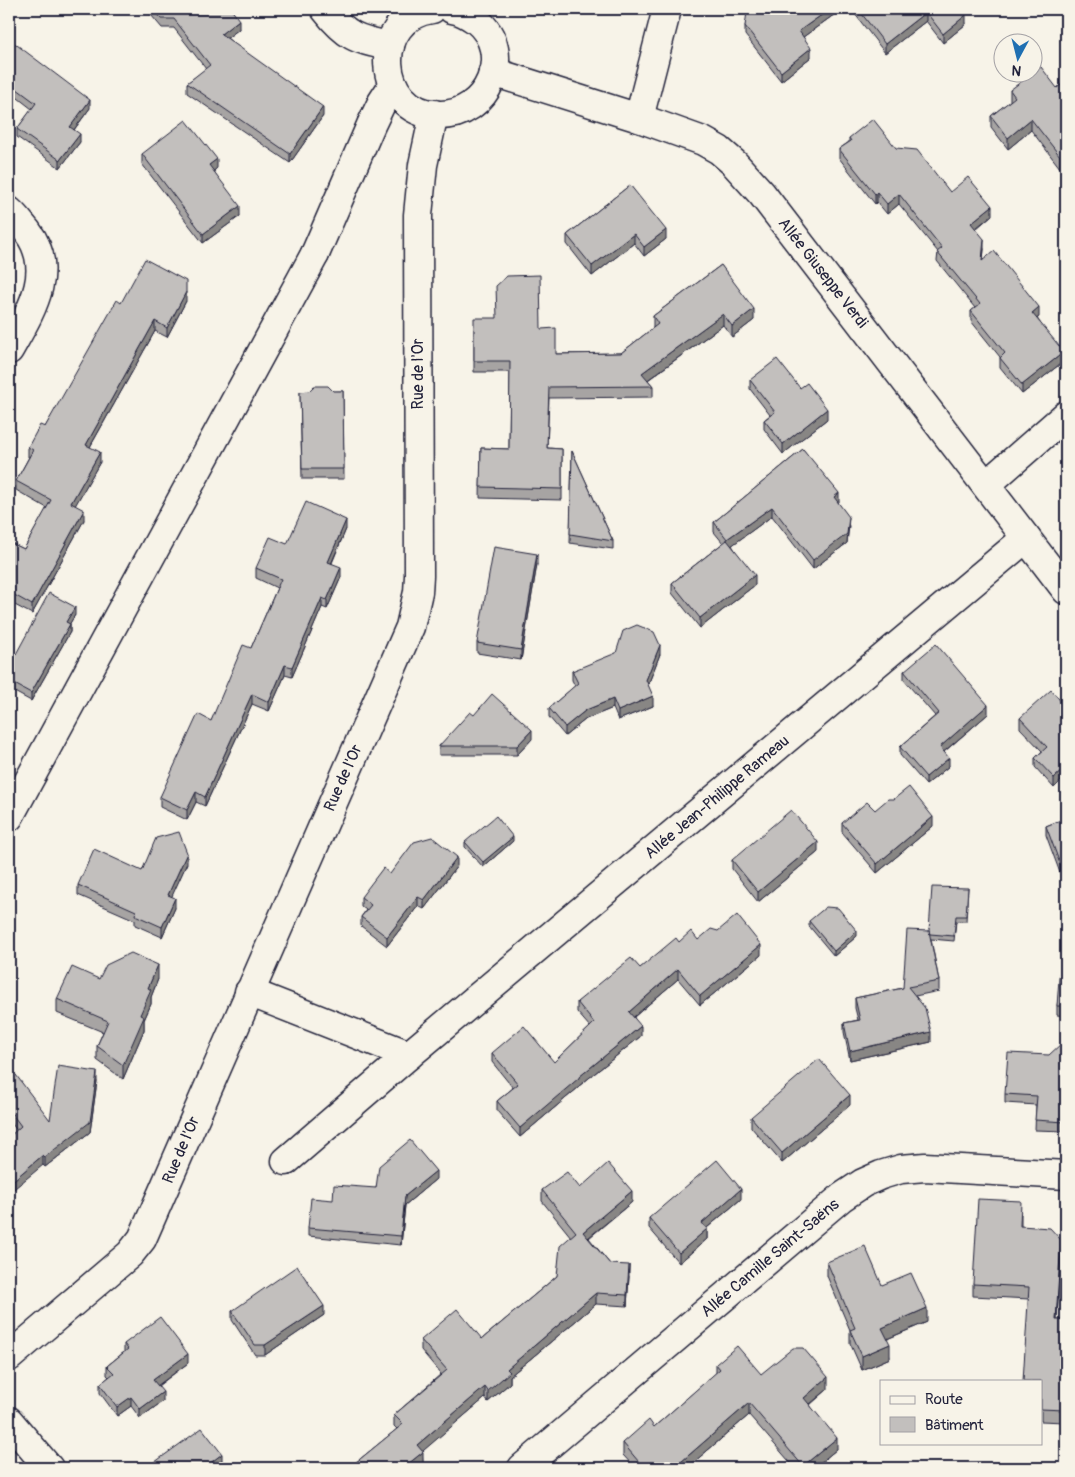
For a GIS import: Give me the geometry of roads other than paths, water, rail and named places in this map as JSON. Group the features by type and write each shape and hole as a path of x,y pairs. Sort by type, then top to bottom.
{"street":[{"path":"325,9 353,37 366,42 390,46"},
{"path":"432,9 412,16 401,26 392,38 387,64 393,85 400,96 411,106 423,112 434,114 451,114 466,110 478,101 487,89 494,72 493,48 488,35 480,23 469,15 452,9"},
{"path":"639,118 667,9"},
{"name":"Allée Giuseppe Verdi","path":"494,72 639,118 703,142 719,150 734,163 762,194 1066,590"},
{"path":"9,817 316,254 371,125 393,85"},
{"name":"Rue de l'Or","path":"9,1357 130,1254 139,1243 410,627 418,592 420,560 418,215 423,164 434,114"},
{"path":"9,211 16,216 32,238 39,254 42,272 38,293 29,314 9,350"},
{"path":"986,485 1066,416"},
{"name":"Allée Jean-Philippe Rameau","path":"286,1161 409,1055 1026,538"},
{"path":"249,992 409,1055"},
{"name":"Allée Camille Saint-Saëns","path":"522,1468 842,1197 863,1183 901,1170 926,1167 1066,1176"},
{"path":"9,1421 49,1468"}]}
